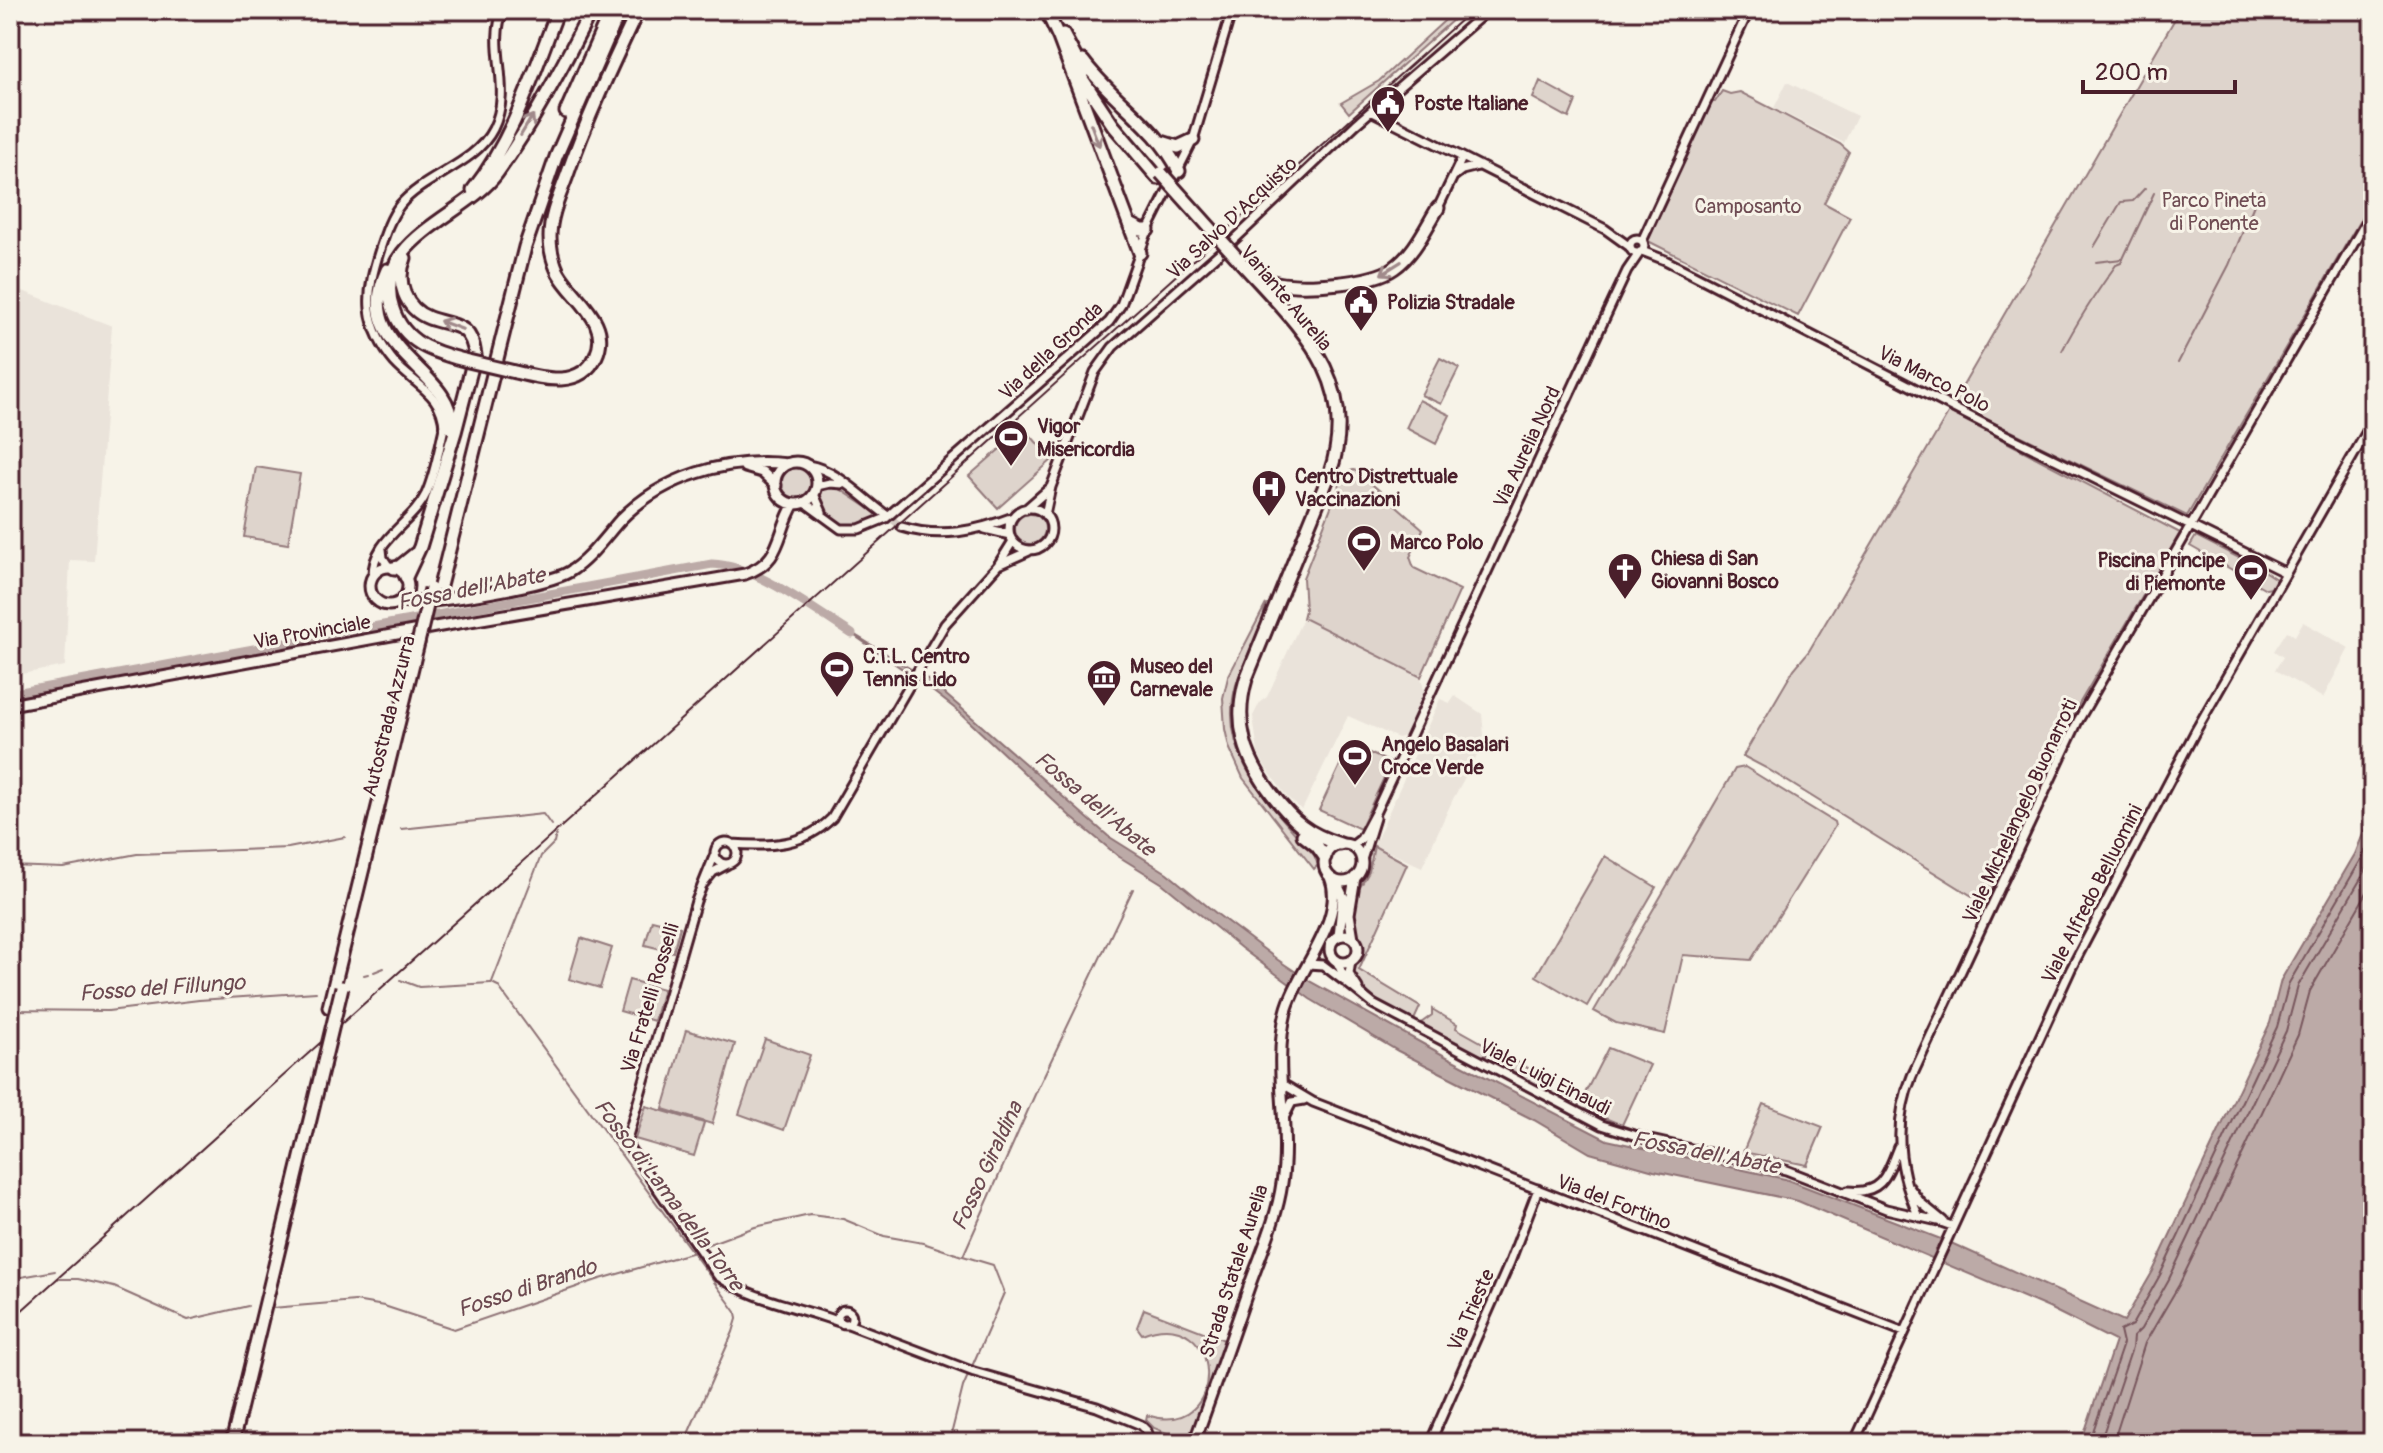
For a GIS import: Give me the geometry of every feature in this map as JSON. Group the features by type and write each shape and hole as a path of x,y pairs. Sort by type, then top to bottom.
{"highway":[{"path":"461,206 488,171 509,133 558,10"},
{"name":"Autostrada Azzurra","path":"225,1443 342,987 511,270 540,179 609,10"},
{"name":"Autostrada Azzurra","path":"435,589 525,247 560,147 620,10"},
{"path":"414,240 398,258 390,281 390,301 397,321 423,347 464,360 550,379 569,378 586,370 597,354 600,340 596,321 555,265 550,238 552,221 581,138 638,10"},
{"name":"Variante Aurelia","path":"1049,10 1095,100 1236,262 1309,339 1327,369 1338,408 1338,434 1330,473 1246,679 1241,703 1241,727 1254,769 1282,806 1305,830 1346,845"},
{"path":"450,443 452,416 446,400 397,349 383,318 380,296 384,276 394,256 479,193 496,174 590,13"},
{"path":"1059,31 1101,84 1162,141 1179,171"},
{"path":"1059,31 1140,253"},
{"path":"1162,141 1178,147 1193,140"},
{"path":"1250,272 1269,281 1290,284 1359,280 1381,275 1408,255 1438,208"},
{"path":"1130,224 1148,230"},
{"path":"407,582 474,360 468,334 459,326 424,315 407,299 401,286 400,273 414,240"},
{"name":"Variante Aurelia","path":"1236,262 1250,272 1271,299"},
{"name":"Variante Aurelia","path":"1285,315 1310,350 1324,377 1332,409 1333,437 1323,477 1242,676 1235,702 1235,725 1241,753 1255,780 1289,823 1317,846 1325,857"},
{"path":"392,567 399,567 412,559 420,547"},
{"name":"Autostrada Azzurra","path":"232,1443 319,1067 329,1007 422,643"}],"main road":[{"path":"425,602 417,599 407,582 392,567 383,568 373,576 370,587 378,601 387,605 401,601 425,602 555,579 583,561 623,518 659,489 695,473 742,466 798,462 808,465 815,474 816,490 799,503 778,490 762,472 742,466"},
{"path":"783,527 777,475 788,464"},
{"name":"Via Provinciale","path":"10,705 745,574 760,569 772,557 783,527 799,503"},
{"path":"401,601 407,582"},
{"path":"1332,878 1345,882 1361,870 1362,860 1346,845 1331,848 1325,857 1324,867 1343,897 1339,936 1333,954"},
{"path":"1305,967 1320,955 1333,954 1343,962 1351,961 1358,952 1349,914 1355,877"},
{"path":"1332,878 1334,891 1330,916 1333,954"},
{"name":"Strada Statale Aurelia","path":"1194,1443 1277,1207 1285,1162 1280,1048 1285,1015 1330,916"},
{"path":"1339,936 1353,938"}],"street":[{"path":"373,576 373,567 382,546 426,493 444,428 444,418 436,399 396,364 378,336 370,308 374,268 389,224 401,204 482,144 494,127 500,109 503,80 497,38 503,10"},
{"name":"Via della Gronda","path":"799,503 838,528 853,530 879,522 894,513 1109,322 1121,305 1148,230 1193,140 1232,10"},
{"name":"Via Salvo D'Acquisto","path":"1045,515 1051,487 1095,372 1113,347 1234,240 1371,111 1488,10"},
{"name":"Via Aurelia Nord","path":"1346,845 1361,839 1376,811 1627,271 1635,244 1649,222 1749,10"},
{"name":"Via Marco Polo","path":"1371,111 2002,433 2286,573"},
{"path":"1447,150 1454,159 1456,173"},
{"path":"1438,208 1465,159"},
{"path":"1456,173 1478,166"},
{"name":"Viale Michelangelo Buonarroti","path":"1919,1217 1904,1179 1899,1145 1900,1120 1907,1089 2063,751 2108,665 2373,210"},
{"name":"Viale Alfredo Belluomini","path":"1854,1443 1950,1225 2107,897 2180,759 2373,421"},
{"path":"808,465 823,469 885,514"},
{"path":"824,518 816,490 835,482 845,485"},
{"name":"Via Salvo D'Acquisto","path":"1026,509 1051,487"},
{"name":"Viale Michelangelo Buonarroti","path":"2180,520 2190,516 2203,503"},
{"path":"902,527 932,534 983,529 1026,509 1045,515 1050,525 1049,538 1042,546 998,565"},
{"path":"728,864 718,860 715,854 720,844 760,846 795,842 818,832 832,818 951,616 998,565 1012,538 1011,522 1014,516"},
{"path":"983,529 1012,538 1024,549 1030,550"},
{"path":"382,546 383,558 392,567"},
{"name":"Via Aurelia Nord","path":"1362,860 1376,811"},
{"path":"732,844 736,857"},
{"path":"700,888 713,872 760,846"},
{"name":"Via Fratelli Rosselli","path":"715,854 700,888 626,1143 718,1276 751,1292 811,1312 842,1320 847,1310 852,1315"},
{"name":"Viale Luigi Einaudi","path":"1333,954 1347,983"},
{"path":"1351,961 1350,976 1364,996"},
{"name":"Viale Luigi Einaudi","path":"1305,967 1321,964 1373,1004 1598,1124 1646,1139 1786,1170 1886,1209 1950,1225"},
{"path":"1281,1083 1294,1097 1284,1118"},
{"name":"Via del Fortino","path":"1282,1098 1294,1097 1313,1102 1904,1332"},
{"name":"Viale Michelangelo Buonarroti","path":"1839,1190 1859,1192 1876,1188 1887,1173 1899,1145"},
{"path":"1904,1179 1921,1203 1950,1225"},
{"name":"Via Trieste","path":"1430,1443 1510,1262 1538,1189"},
{"path":"842,1320 852,1315 871,1332"},
{"path":"842,1320 965,1369 1097,1407 1141,1425 1151,1443"}],"shaded area":[{"path":"1787,82 1857,116 1844,143 1774,108"},
{"path":"10,286 112,326 94,561 70,560 65,666 10,676"},
{"path":"1303,618 1421,677 1425,694 1406,735 1398,738 1348,716 1302,810 1287,797 1258,753 1253,716 1260,702 1267,697"},
{"path":"2303,622 2349,648 2323,698 2275,670 2283,657 2274,651 2287,631 2295,636"},
{"path":"1455,696 1482,714 1483,744 1453,799 1422,867 1374,845 1440,699 1450,703"}],"green space":[{"path":"1456,10 1464,10 1349,113 1341,103 1379,81"},
{"name":"Parco Pineta di Ponente","path":"2180,10 2373,10 2373,198 2187,516 1953,403"},
{"path":"1540,81 1576,101 1569,118 1533,98"},
{"name":"Camposanto","path":"1722,91 1730,94 1740,92 1840,144 1849,152 1824,203 1850,217 1798,316 1648,241 1711,102 1715,102"},
{"path":"1440,358 1459,368 1441,404 1421,395"},
{"path":"1419,400 1450,415 1436,444 1406,428"},
{"path":"1949,412 2180,533 2079,704 1985,904 1743,756 1794,669 1809,651"},
{"name":"Vigor Misericordia","path":"1024,428 1052,460 998,508 969,476"},
{"path":"256,467 300,474 288,544 244,537"},
{"path":"797,468 808,472 812,483 808,494 797,498 786,494 782,483 786,472"},
{"name":"Marco Polo","path":"1353,470 1423,529 1410,557 1414,568 1460,590 1421,677 1303,618 1303,578 1344,474"},
{"path":"825,486 837,487 883,518 852,526 835,522 824,507 820,494"},
{"path":"1030,514 1041,518 1045,529 1041,540 1030,544 1019,540 1015,529 1019,518"},
{"path":"2196,536 2276,579 2271,588 2266,589 2190,546"},
{"path":"1266,604 1236,685 1232,710 1234,734 1252,778 1281,818 1314,855 1318,865 1314,869 1243,778 1229,747 1225,729 1223,698 1228,677"},
{"name":"Angelo Basalari Croce Verde","path":"1350,744 1391,763 1360,829 1319,810"},
{"path":"1745,767 1834,822 1835,826 1751,960 1683,955 1665,1034 1616,1023 1594,1011 1735,769"},
{"path":"1374,846 1407,864 1359,970 1420,1007 1414,1020 1378,1001 1352,971 1362,950 1352,919 1356,894 1369,872"},
{"path":"1605,856 1656,887 1587,1006 1536,976"},
{"path":"652,920 680,927 673,952 645,945"},
{"path":"581,938 612,948 600,988 569,979"},
{"path":"629,980 663,989 654,1021 620,1011"},
{"path":"1432,1009 1457,1024 1456,1028 1488,1046 1486,1056 1477,1055 1423,1026 1421,1023 1432,1015"},
{"path":"686,1030 735,1044 712,1124 663,1109"},
{"path":"765,1039 810,1055 784,1130 739,1114"},
{"path":"1608,1048 1650,1065 1622,1125 1578,1107"},
{"path":"1496,1050 1549,1080 1548,1089 1493,1060"},
{"path":"1763,1104 1823,1127 1807,1165 1743,1152"},
{"path":"646,1106 704,1123 694,1156 635,1139"},
{"path":"1144,1309 1227,1341 1189,1442 1154,1428 1146,1420 1147,1415 1174,1418 1193,1409 1204,1393 1207,1373 1203,1353 1190,1337 1170,1329 1142,1334 1137,1327"}],"water":[{"path":"842,627 929,680 1108,836 1167,873 1278,960 1311,982 1445,1056 1607,1140 1785,1179 1951,1243 2124,1321 2153,1271 2270,1023 2281,980 2355,854 2373,809 2373,1443 2081,1443 2115,1341 2049,1308 1798,1201 1654,1171 1590,1153 1534,1120 1398,1051 1310,999 1163,884 1118,856 1071,817 958,711"}],"waterway":[{"path":"2094,247 2121,202 2133,201 2145,188"},
{"path":"2178,363 2229,265 2260,190"},
{"path":"2062,351 2094,296 2116,265 2121,263 2154,193"},
{"path":"2096,262 2122,259"},
{"name":"Fossa dell'Abate","path":"10,694 712,564 729,566 766,580 852,634"},
{"path":"401,829 543,814 551,825"},
{"path":"492,982 541,856 554,843 556,834"},
{"path":"10,866 63,868 137,854 288,848 345,837"},
{"name":"Fosso Giraldina","path":"949,1443 963,1387 1004,1293 993,1265 963,1256 1037,1090 1133,889"},
{"name":"Fosso del Fillungo","path":"374,972 384,968"},
{"name":"Fosso del Fillungo","path":"364,975 368,974"},
{"name":"Fosso del Fillungo","path":"400,980 419,987 491,983"},
{"name":"Fosso di Lama della Torre","path":"492,983 498,986 736,1312 733,1332 684,1443"},
{"name":"Fosso del Fillungo","path":"10,1010 108,1011 199,1000 316,992"},
{"path":"706,1245 755,1227 810,1215 843,1219 884,1236 923,1243 962,1256"},
{"name":"Fosso di Brando","path":"272,1308 355,1301 384,1306 454,1329 597,1280 694,1252"},
{"name":"Fosso di Brando","path":"10,1279 55,1271"},
{"name":"Fosso di Brando","path":"59,1279 78,1279 114,1287 188,1320 248,1306"}],"tunnel":[{"path":"885,514 902,527"}],"railway":[{"path":"10,1321 1472,10"}],"place":[{"name":"Poste Italiane","path":"1388,134"},
{"name":"Polizia Stradale","path":"1361,333"},
{"name":"Vigor Misericordia","path":"1011,468"},
{"name":"Centro Distrettuale Vaccinazioni","path":"1269,518"},
{"name":"Marco Polo","path":"1364,573"},
{"name":"Chiesa di San Giovanni Bosco","path":"1625,601"},
{"name":"Piscina Principe di Piemonte","path":"2251,602"},
{"name":"C.T.L. Centro Tennis Lido","path":"837,699"},
{"name":"Museo del Carnevale","path":"1104,708"},
{"name":"Angelo Basalari Croce Verde","path":"1355,787"}]}
